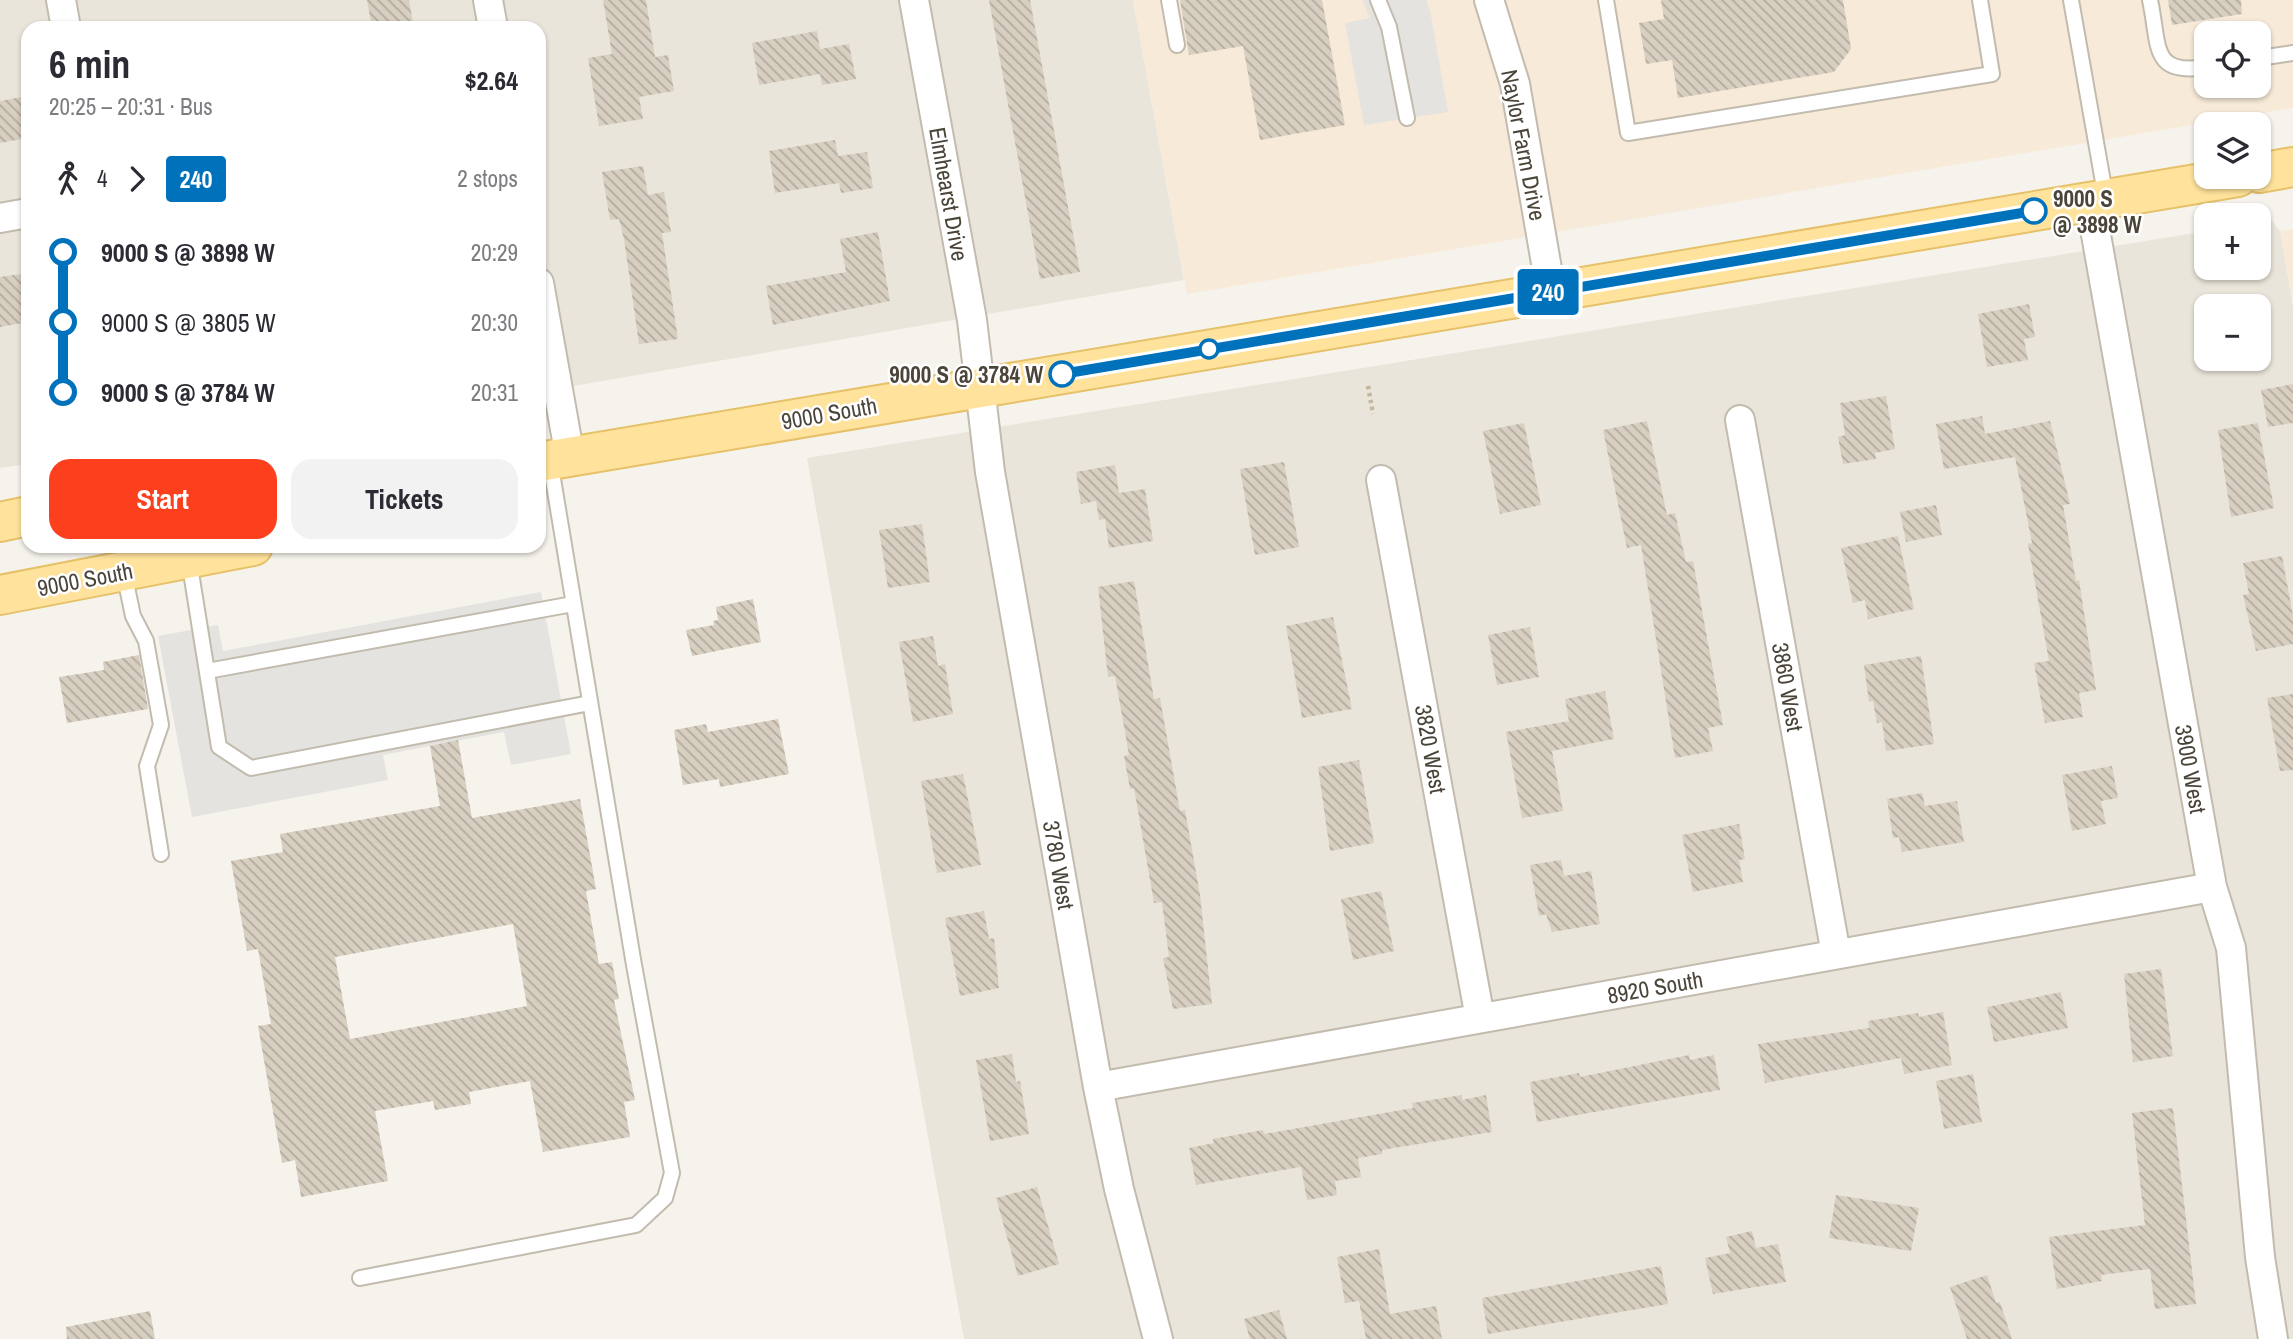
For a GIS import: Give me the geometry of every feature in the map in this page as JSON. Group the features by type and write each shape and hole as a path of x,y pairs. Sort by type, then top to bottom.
{"main road":[{"path":"2271,171 2293,167"},
{"name":"9000 South","path":"553,460 2194,184"},
{"path":"0,522 21,518"},
{"name":"9000 South","path":"0,595 221,553"}],"street":[{"path":"61,0 65,21"},
{"path":"488,0 492,21"},
{"name":"Elmhearst Drive","path":"914,0 972,320 981,388"},
{"name":"Naylor Farm Drive","path":"1489,0 1517,97 1551,292"},
{"name":"3900 West","path":"2098,200 2212,887 2231,948 2260,1257 2273,1339"},
{"path":"0,218 21,214"},
{"path":"546,372 553,460"},
{"name":"3780 West","path":"981,388 990,472 1098,1087 1119,1189 1158,1339"},
{"name":"3860 West","path":"1740,420 1836,954"},
{"name":"3820 West","path":"1381,480 1480,1018"},
{"name":"8920 South","path":"1098,1087 2212,887"}],"lane":[{"path":"1169,0 1177,45"},
{"path":"1378,0 1389,27 1407,118"},
{"path":"1606,0 1628,134 1992,74 1980,0"},
{"path":"2071,0 2098,200"},
{"path":"2150,0 2162,59 2169,67 2182,71 2194,69"},
{"path":"2271,56 2293,53"},
{"path":"360,1278 636,1225 665,1198 673,1173 573,604 553,460"},
{"path":"189,560 219,747 251,768 590,703"},
{"path":"124,572 133,616 146,641 161,725 147,766 161,854"},
{"path":"207,671 573,604"}],"path":[{"path":"1368,386 1373,414"}],"shaded area":[{"path":"0,0 1133,0 1184,280 546,391 546,21 21,21 21,465 0,468"},
{"path":"1133,0 2293,0 2293,108 2269,112 2194,112 2194,125 1187,294"},
{"path":"1362,0 1426,0 1448,112 1364,125 1345,23 1370,18"},
{"path":"2272,221 2280,231 2293,306 2293,1339 964,1339 807,458 2194,233 2194,280 2271,280"},
{"path":"2293,229 2293,303 2280,231"},
{"path":"541,592 571,754 511,765 504,732 383,755 388,780 192,817 158,636 218,625 223,651"}],"building":[{"path":"367,0 409,0 413,21 371,21"},
{"path":"603,0 646,0 655,57 668,55 674,91 639,97 643,119 599,126 588,58 612,54"},
{"path":"989,0 1030,0 1080,272 1040,279"},
{"path":"1180,0 1322,0 1345,125 1260,140 1243,46 1189,55"},
{"path":"1661,0 1843,0 1851,49 1834,72 1678,98 1672,60 1646,64 1639,23 1664,19"},
{"path":"2168,0 2241,0 2242,14 2172,25"},
{"path":"817,31 820,49 849,44 856,79 822,85 820,74 759,85 752,43"},
{"path":"21,97 21,139 0,143 0,101"},
{"path":"835,140 838,156 867,152 873,188 841,193 839,183 775,193 769,151"},
{"path":"643,166 648,195 664,192 671,232 662,233 678,339 639,344 624,239 619,219 610,220 602,172"},
{"path":"878,232 890,301 773,325 766,286 846,272 840,239"},
{"path":"21,274 21,323 0,327 0,277"},
{"path":"2029,304 2035,337 2024,339 2028,360 1987,367 1978,314"},
{"path":"2293,384 2293,423 2268,427 2261,390"},
{"path":"1886,396 1895,449 1875,453 1876,459 1843,464 1838,437 1845,435 1840,403"},
{"path":"1982,416 1985,434 2050,421 2070,504 2063,505 2076,581 2079,580 2096,690 2079,693 2083,717 2045,723 2034,663 2049,661 2028,544 2032,543 2015,457 1944,469 1936,424"},
{"path":"1647,421 1667,515 1675,513 1686,562 1693,561 1723,725 1708,728 1713,751 1675,758 1641,545 1627,548 1603,430"},
{"path":"1524,423 1541,505 1500,514 1483,431"},
{"path":"2258,423 2274,508 2231,517 2218,430"},
{"path":"1284,462 1299,547 1255,555 1240,469"},
{"path":"1115,465 1119,493 1145,489 1153,541 1109,548 1105,519 1099,520 1096,501 1081,504 1076,472"},
{"path":"1936,505 1942,535 1906,542 1900,512"},
{"path":"922,524 930,582 888,588 879,530"},
{"path":"1898,536 1914,609 1868,619 1865,600 1853,603 1841,548"},
{"path":"2282,556 2293,616 2293,644 2256,651 2243,595 2249,594 2243,563"},
{"path":"1134,581 1154,699 1160,698 1180,811 1185,810 1200,895 1212,1004 1173,1009 1163,958 1169,957 1162,902 1154,903 1134,788 1130,789 1124,756 1129,755 1115,676 1108,677 1098,587"},
{"path":"753,599 761,642 692,656 686,630 714,625 713,621 718,620 716,607"},
{"path":"1333,617 1352,709 1302,718 1286,626"},
{"path":"1530,627 1539,677 1497,685 1488,635"},
{"path":"933,636 938,666 945,664 953,714 913,722 899,642"},
{"path":"139,655 148,709 67,723 59,677 104,670 103,662"},
{"path":"1921,656 1934,744 1886,751 1882,722 1877,723 1873,701 1869,702 1864,665"},
{"path":"1605,691 1614,739 1552,751 1563,811 1522,818 1506,732 1569,721 1565,699"},
{"path":"2293,694 2293,770 2280,771 2267,698"},
{"path":"778,719 789,774 720,787 719,779 683,785 674,730 706,724 708,732"},
{"path":"458,740 472,818 580,799 596,889 586,891 599,964 612,962 619,999 614,1000 635,1100 624,1102 630,1137 543,1152 530,1081 469,1092 471,1104 435,1110 433,1101 375,1111 388,1181 301,1197 295,1160 282,1163 258,1026 271,1024 258,949 247,951 231,861 283,852 280,834 440,806 430,746","holes":["513,924 527,1006 350,1039 335,957"]},
{"path":"1359,760 1374,843 1330,851 1318,767"},
{"path":"2112,766 2118,798 2101,801 2106,824 2072,831 2062,775"},
{"path":"963,774 981,865 937,873 921,781"},
{"path":"1922,793 1925,806 1957,801 1964,842 1902,852 1899,837 1893,838 1887,799"},
{"path":"1739,824 1745,859 1739,860 1743,882 1693,892 1682,835"},
{"path":"1561,860 1564,876 1591,871 1600,924 1552,932 1546,914 1539,916 1530,865"},
{"path":"1381,891 1394,951 1353,960 1341,899"},
{"path":"984,911 989,939 994,938 999,988 960,996 945,918"},
{"path":"2161,969 2173,1056 2133,1062 2124,974"},
{"path":"2061,992 2068,1028 1994,1042 1987,1007"},
{"path":"1943,1012 1952,1065 1904,1074 1901,1058 1765,1083 1758,1044 1869,1028 1868,1021 1918,1013 1919,1017"},
{"path":"1012,1054 1016,1082 1020,1081 1029,1134 990,1141 976,1060"},
{"path":"1689,1055 1690,1060 1714,1055 1720,1090 1537,1122 1530,1082 1579,1073 1580,1077"},
{"path":"1973,1074 1982,1122 1944,1129 1936,1081"},
{"path":"1462,1095 1462,1100 1486,1095 1492,1132 1382,1150 1382,1154 1358,1158 1361,1177 1335,1181 1337,1195 1307,1200 1301,1167 1196,1185 1189,1148 1214,1143 1213,1139 1263,1130 1264,1134 1413,1108 1412,1103"},
{"path":"2173,1108 2196,1304 2155,1309 2150,1269 2101,1275 2102,1281 2057,1289 2049,1237 2145,1225 2132,1113"},
{"path":"1037,1187 1059,1264 1018,1276 996,1198"},
{"path":"1836,1195 1919,1208 1911,1251 1829,1238"},
{"path":"1752,1231 1756,1248 1778,1244 1786,1282 1713,1294 1705,1258 1730,1253 1726,1237"},
{"path":"1379,1249 1390,1314 1436,1306 1442,1339 1366,1339 1359,1301 1345,1303 1337,1257"},
{"path":"1661,1266 1668,1304 1488,1334 1482,1298"},
{"path":"1987,1275 1996,1303 2000,1302 2012,1339 1967,1339 1950,1287"},
{"path":"1279,1310 1287,1339 1250,1339 1244,1319"},
{"path":"150,1311 155,1339 67,1339 66,1327"}],"bus line":[{"name":"240","path":"1062,374 2034,211"}],"place":[{"name":"9000 S @ 3898 W","path":"2034,211"},
{"name":"9000 S @ 3784 W","path":"1062,374"}]}
